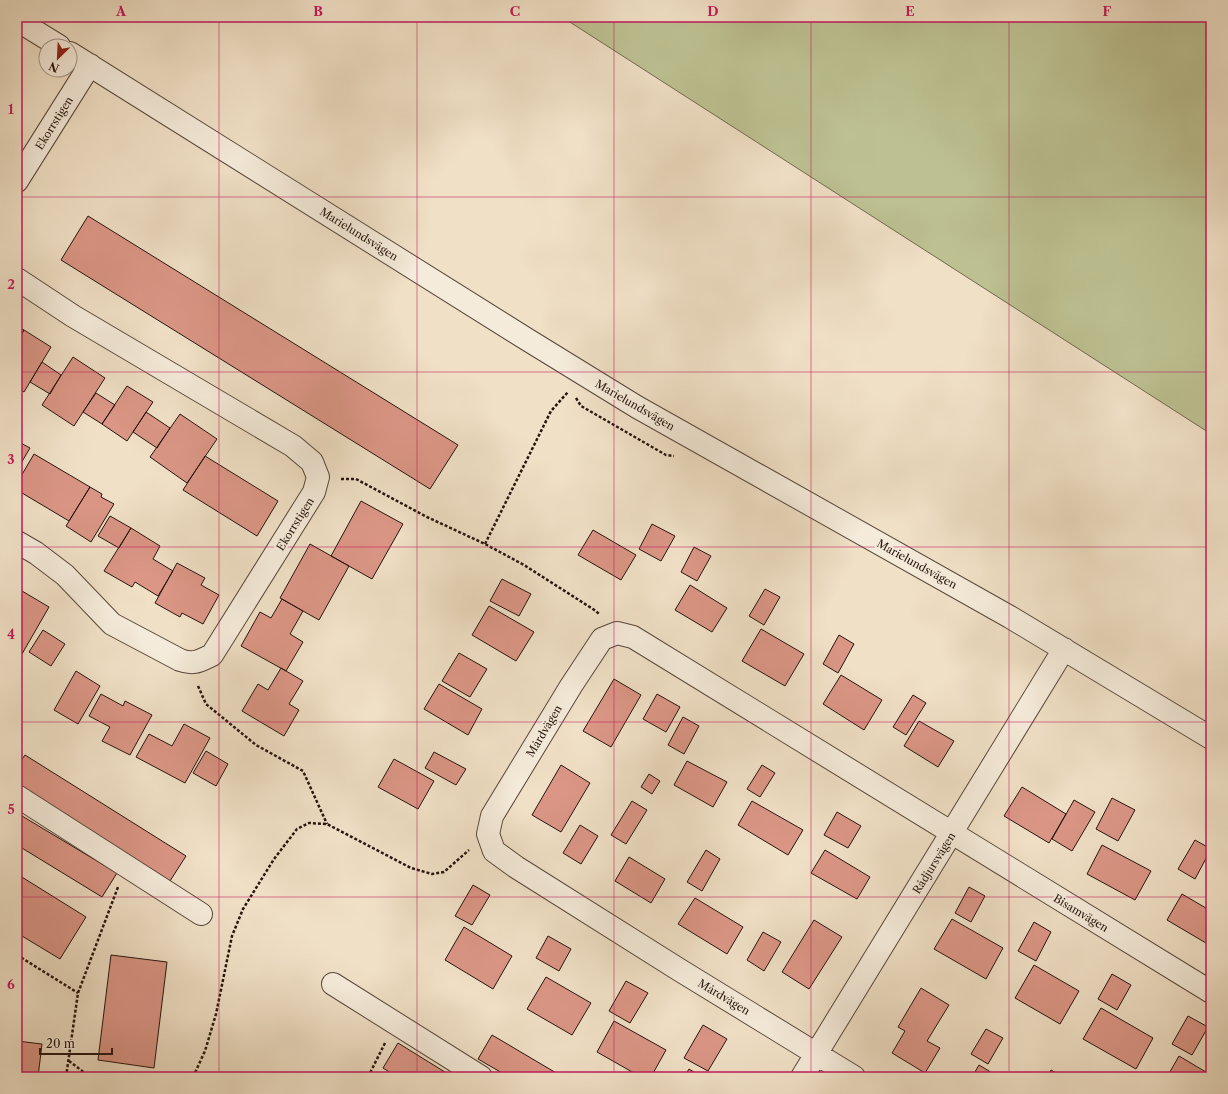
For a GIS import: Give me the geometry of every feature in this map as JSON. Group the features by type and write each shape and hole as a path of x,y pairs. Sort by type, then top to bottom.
{"street":[{"path":"17,20 46,38"},
{"name":"Marielundsvägen","path":"78,58 521,336 637,407 1010,617 1211,738"},
{"name":"Ekorrstigen","path":"17,181 90,65"},
{"path":"17,278 73,316 293,446 312,462 318,477"},
{"name":"Ekorrstigen","path":"188,663 197,662 212,655 314,492 318,477"},
{"path":"17,542 36,553 65,575 112,624 188,663"},
{"path":"616,633 633,637 952,833"},
{"name":"Mårdvägen","path":"616,633 602,639 571,686 492,816 488,834 494,851 516,867 816,1054"},
{"name":"Rådjursvägen","path":"802,1077 1064,649"},
{"path":"17,796 201,914"},
{"name":"Bisamvägen","path":"952,833 1211,992"},
{"path":"333,984 481,1077"},
{"path":"816,1054 854,1077"}],"path":[{"path":"485,544 551,412 570,390"},
{"path":"318,477 356,480 427,517 485,544 524,565 596,611 616,633"},
{"path":"188,663 206,704 256,745 303,771 327,824"},
{"path":"193,1077 205,1051 216,1014 232,936 243,909 274,859 298,829 309,822 327,824 411,868 432,874 444,872 488,834"},
{"path":"66,1077 78,993 126,866"},
{"path":"17,955 78,993"},
{"path":"368,1077 394,1023"},
{"path":"69,1061 90,1077"}],"green space":[{"path":"562,17 1211,17 1211,434"}],"building":[{"path":"88,216 458,445 430,489 61,260"},
{"path":"17,326 24,330 17,342"},
{"path":"24,330 51,347 24,392 17,388 17,342"},
{"path":"73,357 105,378 74,426 42,405"},
{"path":"42,362 61,375 50,394 30,382"},
{"path":"127,386 153,402 127,441 102,424"},
{"path":"96,393 115,405 102,424 83,412"},
{"path":"146,412 170,428 157,448 133,432"},
{"path":"180,414 217,439 187,483 150,457"},
{"path":"17,441 30,448 17,470"},
{"path":"34,454 90,487 69,521 17,490 17,483"},
{"path":"205,456 278,501 257,536 183,490"},
{"path":"90,487 102,494 101,497 114,504 91,542 66,526"},
{"path":"361,501 403,524 372,579 331,556"},
{"path":"110,516 131,528 119,548 98,536"},
{"path":"652,524 675,536 661,561 639,549"},
{"path":"131,528 160,546 153,559 173,571 158,596 135,582 132,587 104,571"},
{"path":"593,530 636,555 621,580 578,555"},
{"path":"310,544 349,566 319,620 280,598"},
{"path":"694,547 711,556 697,581 681,572"},
{"path":"177,563 205,578 201,585 219,595 203,624 182,613 180,617 155,603"},
{"path":"502,579 531,594 519,616 490,601"},
{"path":"690,585 727,608 712,632 675,610"},
{"path":"765,589 780,597 764,625 749,616"},
{"path":"22,591 49,607 22,654 17,651 17,600"},
{"path":"282,599 303,611 290,634 303,642 286,671 241,646 260,612 271,618"},
{"path":"489,606 534,632 516,661 472,635"},
{"path":"761,629 804,654 785,686 742,661"},
{"path":"43,630 65,644 51,666 29,652"},
{"path":"839,635 854,644 838,673 823,664"},
{"path":"459,653 487,669 470,697 442,681"},
{"path":"281,668 303,681 289,704 299,710 284,736 242,711 258,684 268,690"},
{"path":"76,671 100,686 78,724 54,710"},
{"path":"841,675 882,700 864,730 823,704"},
{"path":"614,679 641,695 611,747 583,731"},
{"path":"439,684 482,709 468,735 424,709"},
{"path":"101,694 123,706 125,701 152,715 130,755 102,741 110,727 89,716"},
{"path":"657,694 680,707 666,732 643,719"},
{"path":"913,695 926,703 906,735 893,727"},
{"path":"683,717 699,726 684,754 668,745"},
{"path":"919,721 954,741 938,767 904,746"},
{"path":"184,724 210,738 185,783 136,757 149,734 172,746"},
{"path":"206,751 228,764 216,786 193,773"},
{"path":"434,752 466,769 456,785 425,768"},
{"path":"25,755 186,856 170,881 17,785 17,766"},
{"path":"394,759 434,781 418,809 378,787"},
{"path":"687,761 727,782 713,807 674,785"},
{"path":"561,765 590,783 561,832 532,815"},
{"path":"762,765 775,773 760,797 747,789"},
{"path":"649,774 660,781 652,794 641,787"},
{"path":"1022,787 1066,814 1049,843 1004,816"},
{"path":"1112,798 1135,810 1118,841 1096,829"},
{"path":"1074,800 1095,812 1072,851 1052,839"},
{"path":"632,801 647,810 626,844 611,835"},
{"path":"752,801 803,830 788,855 738,825"},
{"path":"837,812 861,826 848,848 824,835"},
{"path":"17,813 117,873 102,897 17,845"},
{"path":"580,825 598,836 581,864 563,853"},
{"path":"1195,840 1211,849 1195,879 1178,869"},
{"path":"1102,845 1151,871 1135,900 1087,874"},
{"path":"706,850 720,859 702,891 687,882"},
{"path":"825,850 870,877 857,899 811,873"},
{"path":"629,857 665,879 651,903 615,881"},
{"path":"17,874 86,917 60,959 17,933"},
{"path":"473,885 490,895 472,925 455,916"},
{"path":"969,887 985,896 971,922 955,913"},
{"path":"1182,894 1211,911 1211,946 1167,920"},
{"path":"695,898 743,927 727,954 678,924"},
{"path":"952,919 1003,948 986,979 934,949"},
{"path":"814,920 842,937 809,989 782,972"},
{"path":"1034,922 1051,932 1036,961 1018,951"},
{"path":"464,927 512,956 493,989 445,960"},
{"path":"763,932 781,942 764,971 747,960"},
{"path":"548,936 571,949 559,971 536,958"},
{"path":"111,955 167,962 154,1068 98,1060"},
{"path":"1034,965 1079,991 1060,1024 1015,998"},
{"path":"1112,974 1131,985 1117,1010 1098,999"},
{"path":"546,977 591,1003 572,1035 527,1009"},
{"path":"626,981 648,993 630,1023 609,1011"},
{"path":"921,988 949,1005 927,1041 940,1048 925,1073 892,1053 905,1031 898,1027"},
{"path":"1101,1008 1153,1038 1136,1069 1083,1039"},
{"path":"1188,1016 1208,1027 1192,1055 1172,1044"},
{"path":"614,1021 666,1050 651,1077 641,1077 597,1052"},
{"path":"703,1025 727,1039 708,1071 684,1058"},
{"path":"986,1029 1003,1038 988,1064 971,1054"},
{"path":"492,1035 563,1077 509,1077 478,1059"},
{"path":"17,1041 42,1044 38,1077 17,1077"},
{"path":"398,1043 453,1077 397,1077 383,1068"},
{"path":"1179,1056 1211,1075 1211,1077 1167,1077"},
{"path":"979,1065 999,1077 972,1077"},
{"path":"689,1069 702,1077 684,1077"},
{"path":"1051,1070 1063,1077 1047,1077"}]}
